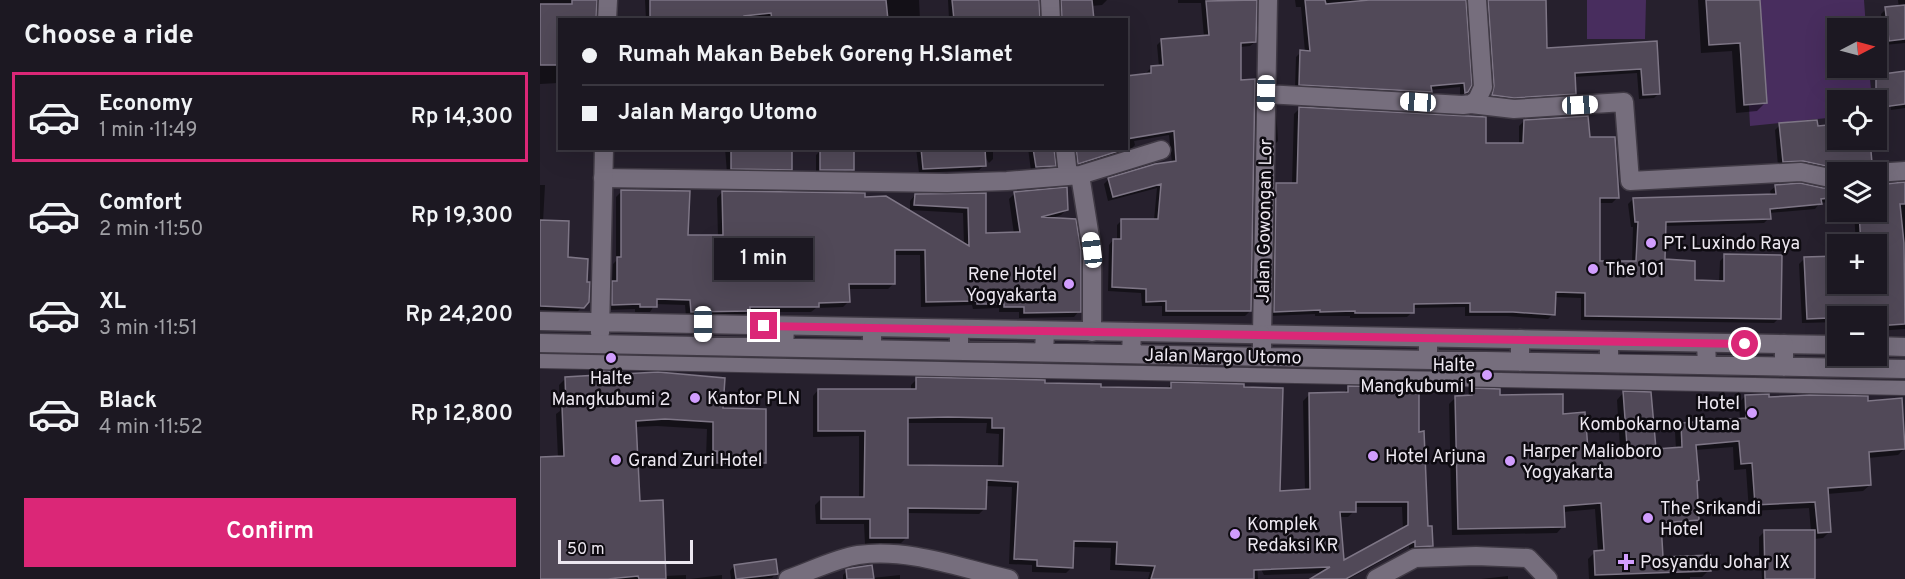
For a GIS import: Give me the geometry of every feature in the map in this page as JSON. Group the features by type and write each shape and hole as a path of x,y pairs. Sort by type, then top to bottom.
{"street":[{"path":"608,0 608,18"},
{"path":"1050,0 1052,18"},
{"name":"Jalan Gowongan Lor","path":"1262,357 1268,0"},
{"path":"1471,104 1477,100 1483,87 1478,0"},
{"path":"1266,93 1471,104 1514,109 1624,102 1630,180 1801,172 1827,177"},
{"path":"600,344 604,150"},
{"path":"1066,150 1089,219 1092,250 1092,332"},
{"path":"603,178 947,183 1007,181 1074,175 1161,150"},
{"path":"1887,172 1905,171"},
{"name":"Jalan Margo Utomo","path":"540,321 1827,345"},
{"path":"703,324 703,346"},
{"path":"784,326 784,348"},
{"path":"872,328 872,349"},
{"path":"959,329 959,351"},
{"path":"1044,353 1045,331"},
{"path":"1131,354 1132,332"},
{"path":"1428,338 1428,360"},
{"path":"1520,362 1521,339"},
{"path":"1609,341 1609,363"},
{"name":"Jalan Margo Utomo","path":"540,343 1784,367 1827,365"},
{"path":"1706,343 1707,365"},
{"path":"1784,344 1784,367"},
{"path":"1887,346 1905,346"},
{"path":"540,361 1905,388"},
{"name":"Jalan Margo Utomo","path":"1887,365 1905,369"},
{"path":"788,579 857,555 896,553 930,558 1009,579"},
{"path":"1376,579 1415,558 1476,556 1528,558 1548,579"}],"shaded area":[{"path":"1587,0 1646,0 1645,39 1587,39"},
{"path":"1737,0 1864,0 1865,18 1827,18 1827,78 1870,78 1871,90 1827,90 1827,118 1750,126 1744,9"}],"building":[{"path":"572,0 597,0 596,18 558,18 558,65 540,65 540,4 572,4"},
{"path":"650,0 886,0 888,18 772,18 771,13 744,16 744,18 650,18"},
{"path":"952,0 1039,0 1040,18 954,18"},
{"path":"1061,0 1092,0 1094,18 1062,18"},
{"path":"1257,0 1256,42 1241,43 1241,80 1255,79 1251,311 1166,311 1166,301 1146,302 1146,289 1112,287 1113,239 1121,239 1121,219 1158,219 1161,184 1113,197 1108,178 1155,164 1176,161 1174,131 1128,139 1128,76 1151,73 1151,66 1163,65 1161,39 1209,35 1206,1"},
{"path":"1305,0 1325,0 1326,4 1369,0 1466,0 1472,85 1465,93 1464,83 1431,86 1432,92 1299,85 1300,50 1310,51"},
{"path":"1488,0 1546,0 1547,48 1657,41 1660,94 1643,95 1641,69 1575,73 1576,94 1514,98 1492,95 1494,86"},
{"path":"1706,0 1760,0 1767,103 1744,105 1740,43 1709,45"},
{"path":"1905,5 1905,39 1889,41 1885,7"},
{"path":"1905,71 1905,104 1887,106 1887,90 1876,90 1876,78 1887,78 1887,73"},
{"path":"1299,107 1486,117 1486,143 1523,143 1524,120 1588,116 1590,137 1615,137 1619,198 1600,198 1600,261 1636,261 1638,222 1635,222 1633,198 1776,194 1775,185 1800,183 1827,188 1827,198 1821,199 1822,204 1770,209 1771,219 1666,222 1665,259 1695,261 1695,280 1724,281 1724,254 1782,255 1781,319 1585,316 1585,293 1556,292 1555,315 1470,312 1470,303 1414,304 1414,313 1320,312 1320,310 1274,312 1276,183 1297,183"},
{"path":"1817,120 1818,126 1827,125 1827,150 1871,150 1872,162 1827,162 1826,166 1803,161 1783,162 1779,123"},
{"path":"731,150 792,150 792,170 731,169"},
{"path":"820,150 854,150 854,170 820,170"},
{"path":"921,150 985,150 986,166 923,169"},
{"path":"1033,150 1054,150 1056,166 1036,167"},
{"path":"1076,150 1122,150 1078,164"},
{"path":"1905,182 1905,204 1900,204 1904,243 1905,324 1887,325 1887,306 1827,306 1827,318 1807,319 1804,257 1827,256 1827,294 1887,294 1887,234 1860,234 1860,222 1887,222 1887,184"},
{"path":"1067,187 1068,210 1041,217 1076,219 1081,251 1081,312 1024,313 1024,307 1004,307 1004,304 977,304 977,301 926,302 925,250 895,250 895,284 849,284 850,302 819,303 819,307 750,307 750,311 691,312 690,300 657,299 657,307 640,307 640,304 612,305 612,281 617,281 617,257 621,257 621,190 690,191 688,235 723,235 722,191 865,193 865,197 886,196 969,246 968,208 914,205 915,194 986,193 986,233 1020,232 1014,192"},
{"path":"540,220 569,221 568,257 588,259 589,302 584,308 540,306"},
{"path":"598,371 622,372 622,374 658,372 725,378 723,408 766,409 766,463 717,463 717,451 713,451 713,422 665,419 636,421 640,501 663,500 666,579 639,579 638,576 608,579 540,579 540,457 564,456 562,406 566,406 565,377 598,375"},
{"path":"916,377 1045,380 1045,383 1101,384 1101,387 1171,388 1171,382 1244,384 1244,387 1283,388 1280,491 1310,489 1309,393 1348,392 1348,386 1419,387 1419,432 1424,431 1428,526 1432,526 1433,546 1415,547 1415,541 1346,579 1310,579 1330,567 1254,570 1254,579 1151,579 1155,566 1116,564 1117,542 1074,541 1073,568 1037,566 1037,560 1014,559 1018,482 987,480 986,509 908,508 908,538 870,538 870,519 821,519 821,497 864,497 865,431 818,431 818,389 916,389","holes":["908,418 992,418 992,428 1004,428 1003,466 908,465","1356,502 1408,502 1408,525 1344,560 1340,512 1356,512"]},
{"path":"1472,388 1500,389 1500,395 1563,394 1563,414 1585,412 1588,449 1627,446 1623,391 1651,392 1656,449 1682,447 1681,423 1746,418 1745,395 1769,394 1769,397 1868,396 1868,401 1902,398 1905,449 1869,452 1871,485 1828,488 1831,532 1818,533 1815,502 1755,505 1752,463 1741,464 1739,441 1696,445 1699,520 1661,523 1663,557 1710,555 1711,571 1595,575 1594,551 1604,550 1601,503 1564,506 1565,527 1458,529 1455,396 1472,395"},
{"path":"1764,530 1815,530 1815,579 1765,579"},
{"path":"776,559 778,574 736,579 734,565"},
{"path":"872,565 874,579 847,579 846,569"}],"place":[{"name":"PT. Luxindo Raya","path":"1651,243"},
{"name":"The 101","path":"1593,269"},
{"name":"Rene Hotel Yogyakarta","path":"1069,284"},
{"name":"Halte Mangkubumi 2","path":"611,358"},
{"name":"Halte Mangkubumi 1","path":"1487,375"},
{"name":"Kantor PLN","path":"695,398"},
{"name":"Hotel Kombokarno Utama","path":"1752,413"},
{"name":"Hotel Arjuna","path":"1373,456"},
{"name":"Grand Zuri Hotel","path":"616,460"},
{"name":"Harper Malioboro Yogyakarta","path":"1510,461"},
{"name":"The Srikandi Hotel","path":"1648,518"},
{"name":"Komplek Redaksi KR","path":"1235,534"},
{"name":"Posyandu Johar IX","path":"1626,562"}],"route":[{"path":"764,326 1745,344"}]}
